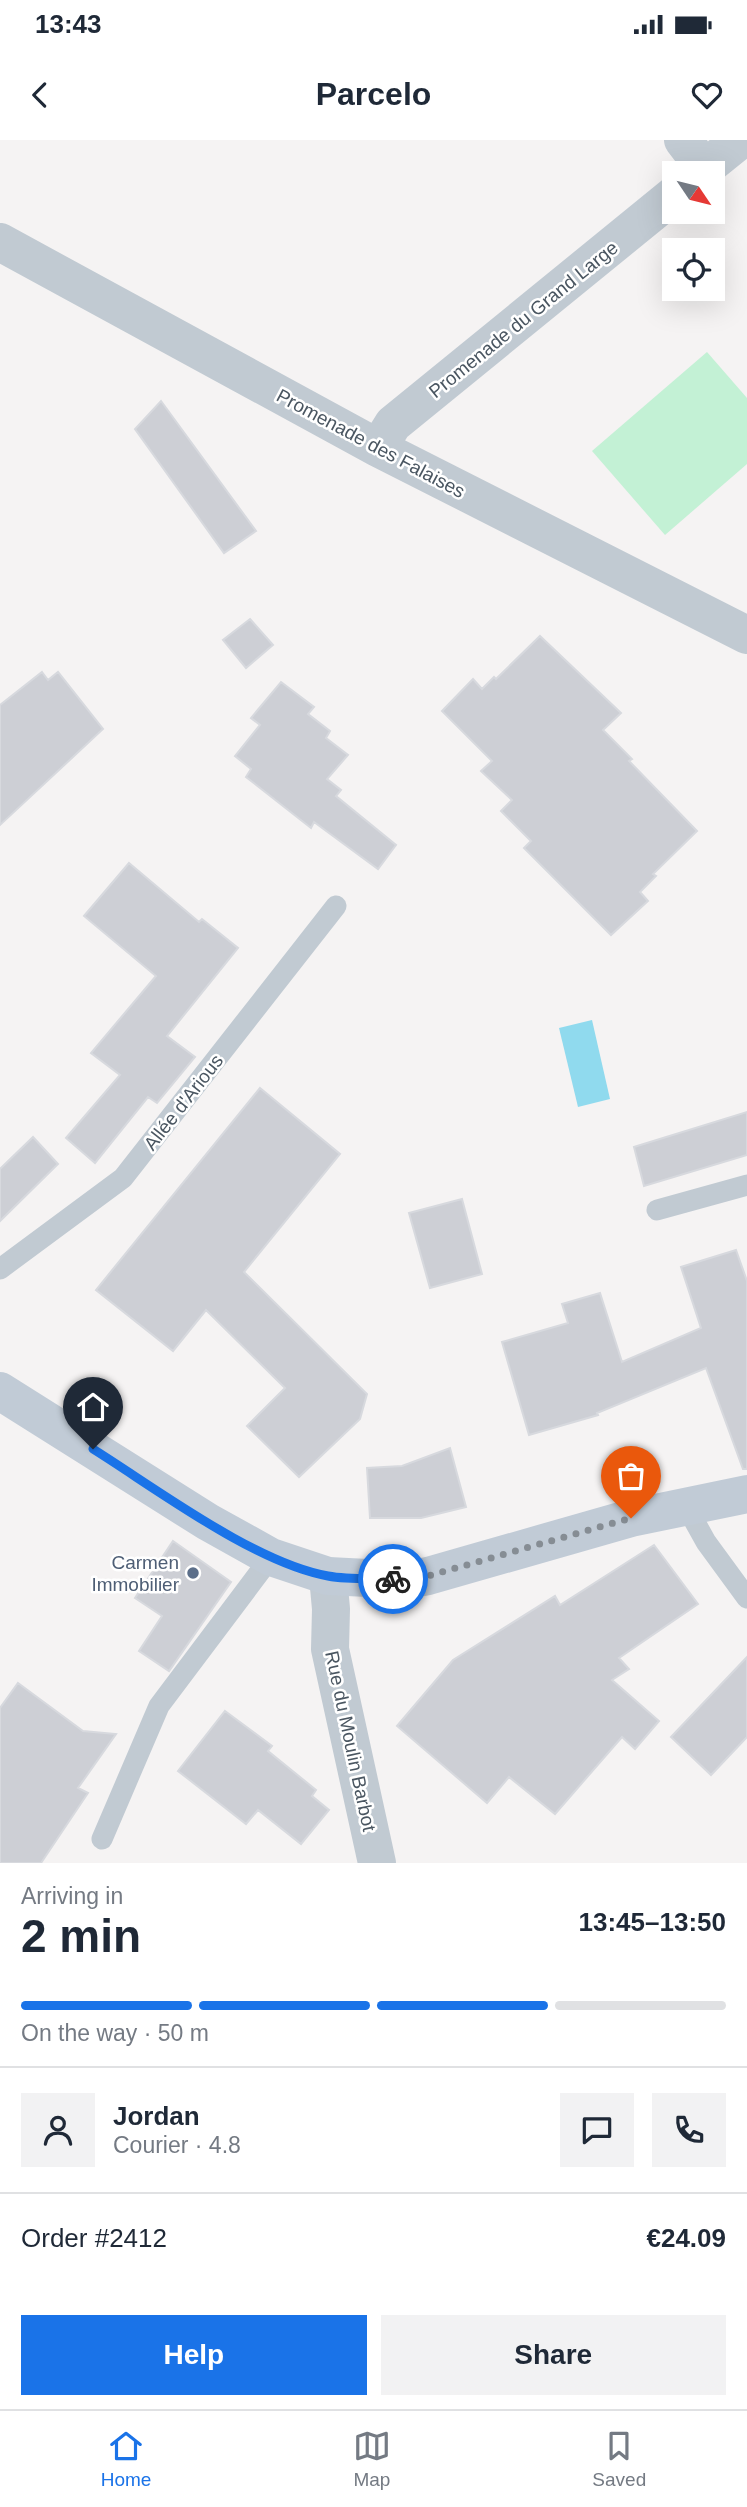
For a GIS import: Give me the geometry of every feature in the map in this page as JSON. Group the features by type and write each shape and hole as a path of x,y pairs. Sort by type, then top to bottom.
{"main road":[{"path":"0,1391 208,1522 271,1557 328,1576 407,1580 428,1576 631,1518 747,1494"}],"street":[{"path":"696,161 740,140"},
{"name":"Promenade du Grand Large","path":"378,448 393,424 662,205"},
{"name":"Promenade des Falaises","path":"0,242 378,448 747,635"},
{"name":"Rue du Moulin Barbot","path":"328,1576 330,1649 377,1863"}],"lane":[{"name":"Allée d'Arious","path":"0,1269 123,1178 336,906"},
{"path":"656,1210 747,1185"},
{"path":"686,1506 706,1542 747,1598"},
{"path":"102,1839 159,1706 271,1557"}],"green space":[{"path":"707,352 747,398 747,464 665,535 592,451"}],"water":[{"path":"592,1020 610,1099 578,1107 559,1028"}],"building":[{"path":"161,401 256,531 224,553 135,429"},
{"path":"250,619 273,645 246,668 223,640"},
{"path":"540,636 621,713 603,730 697,831 653,874 656,876 640,892 648,901 611,935 524,848 531,841 501,811 512,800 481,771 492,761 442,711 473,679 482,689 494,677 496,679"},
{"path":"42,672 48,680 58,672 103,729 0,825 0,705"},
{"path":"281,682 314,707 308,714 330,731 326,738 348,755 327,779 341,790 336,796 396,845 378,869 314,822 311,828 246,777 251,769 235,756 260,725 251,718"},
{"path":"129,863 199,922 202,919 238,948 167,1036 195,1057 157,1103 148,1097 95,1163 66,1138 120,1075 91,1053 156,976 84,916"},
{"path":"260,1088 340,1154 244,1272 367,1394 360,1419 299,1477 247,1426 285,1388 206,1310 173,1351 96,1290"},
{"path":"747,1112 747,1155 644,1186 634,1147"},
{"path":"33,1137 58,1164 0,1221 0,1169"},
{"path":"462,1199 482,1274 430,1288 409,1213"},
{"path":"736,1250 747,1281 747,1469 743,1469 706,1368 597,1413 598,1415 529,1435 502,1342 568,1323 562,1304 600,1293 622,1362 701,1328 681,1267"},
{"path":"450,1448 466,1507 421,1518 370,1518 367,1468 402,1466"},
{"path":"173,1541 231,1582 169,1671 139,1651 162,1616 135,1598"},
{"path":"654,1545 698,1604 619,1658 629,1669 612,1680 659,1721 635,1749 622,1737 555,1814 509,1777 487,1803 397,1726 453,1660 555,1596 560,1605"},
{"path":"747,1657 747,1737 711,1775 671,1737"},
{"path":"18,1683 83,1731 116,1734 78,1788 88,1793 41,1863 0,1863 0,1708"},
{"path":"225,1711 272,1746 268,1751 316,1790 312,1796 329,1810 301,1844 258,1810 246,1824 178,1771"}],"way so far":[{"path":"393,1579 407,1580 428,1576 631,1518"}],"place":[{"name":"Carmen Immobilier","path":"193,1573"}],"route":[{"path":"93,1449 208,1522 271,1557 328,1576 393,1579"}]}
